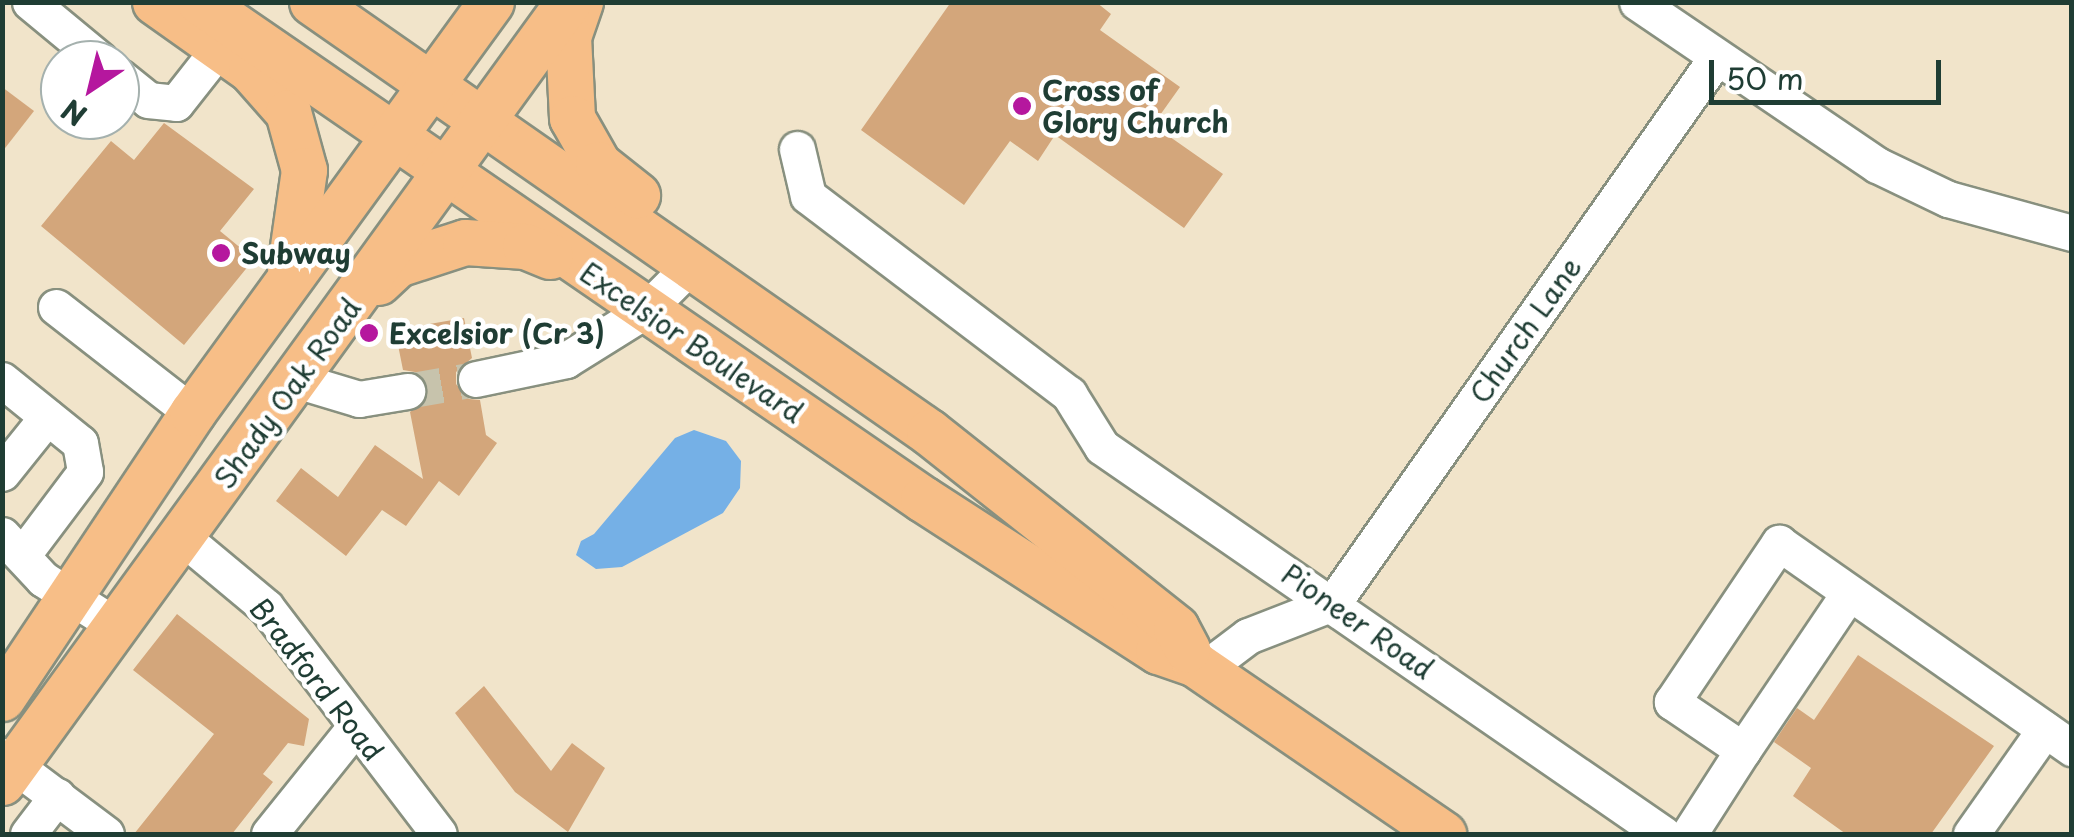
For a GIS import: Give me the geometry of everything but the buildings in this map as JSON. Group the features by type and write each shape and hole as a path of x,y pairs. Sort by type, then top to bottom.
{"main road":[{"path":"155,2 218,26 274,90 299,137 304,201 284,285"},
{"name":"Excelsior Boulevard","path":"312,2 929,432 1176,628 1199,667"},
{"path":"2,698 192,414 491,2"},
{"name":"Shady Oak Road","path":"7,767 182,537 568,2"},
{"path":"580,2 568,36 568,93 572,118 598,164 807,314 929,432"},
{"name":"Excelsior Boulevard","path":"218,26 394,137 1142,640 1199,667 1443,834"},
{"path":"347,311 397,264 465,242 525,246 593,274"}],"street":[{"path":"30,2 76,40"},
{"path":"1637,2 1877,165 1948,199 2072,233"},
{"path":"140,93 148,100 176,103 218,26"},
{"name":"Church Lane","path":"1333,602 1716,58"},
{"name":"Pioneer Road","path":"797,149 808,196 1069,394 1102,447 1333,602 1662,834"},
{"path":"476,380 566,360 646,310 692,264"},
{"path":"56,307 192,414"},
{"path":"2,380 80,443 85,472 13,544 43,580 115,625"},
{"path":"296,380 359,398 406,391"},
{"path":"2,473 47,417"},
{"name":"Bradford Road","path":"182,537 266,607 439,834"},
{"path":"1743,750 1672,702 1779,542 2058,739 1971,834"},
{"path":"1689,834 1849,593"},
{"path":"1199,667 1248,636 1333,602"},
{"path":"269,834 355,728"},
{"path":"7,767 58,796 106,834"},
{"path":"28,834 58,796"}],"water":[{"path":"694,430 726,441 741,461 740,488 723,513 622,567 596,569 576,555 581,541 594,534 675,438"}],"tunnel":[{"path":"407,391 476,379"}],"place":[{"name":"Cross of Glory Church","path":"1022,106"},
{"name":"Subway","path":"221,253"},
{"name":"Excelsior (Cr 3)","path":"369,333"}]}
